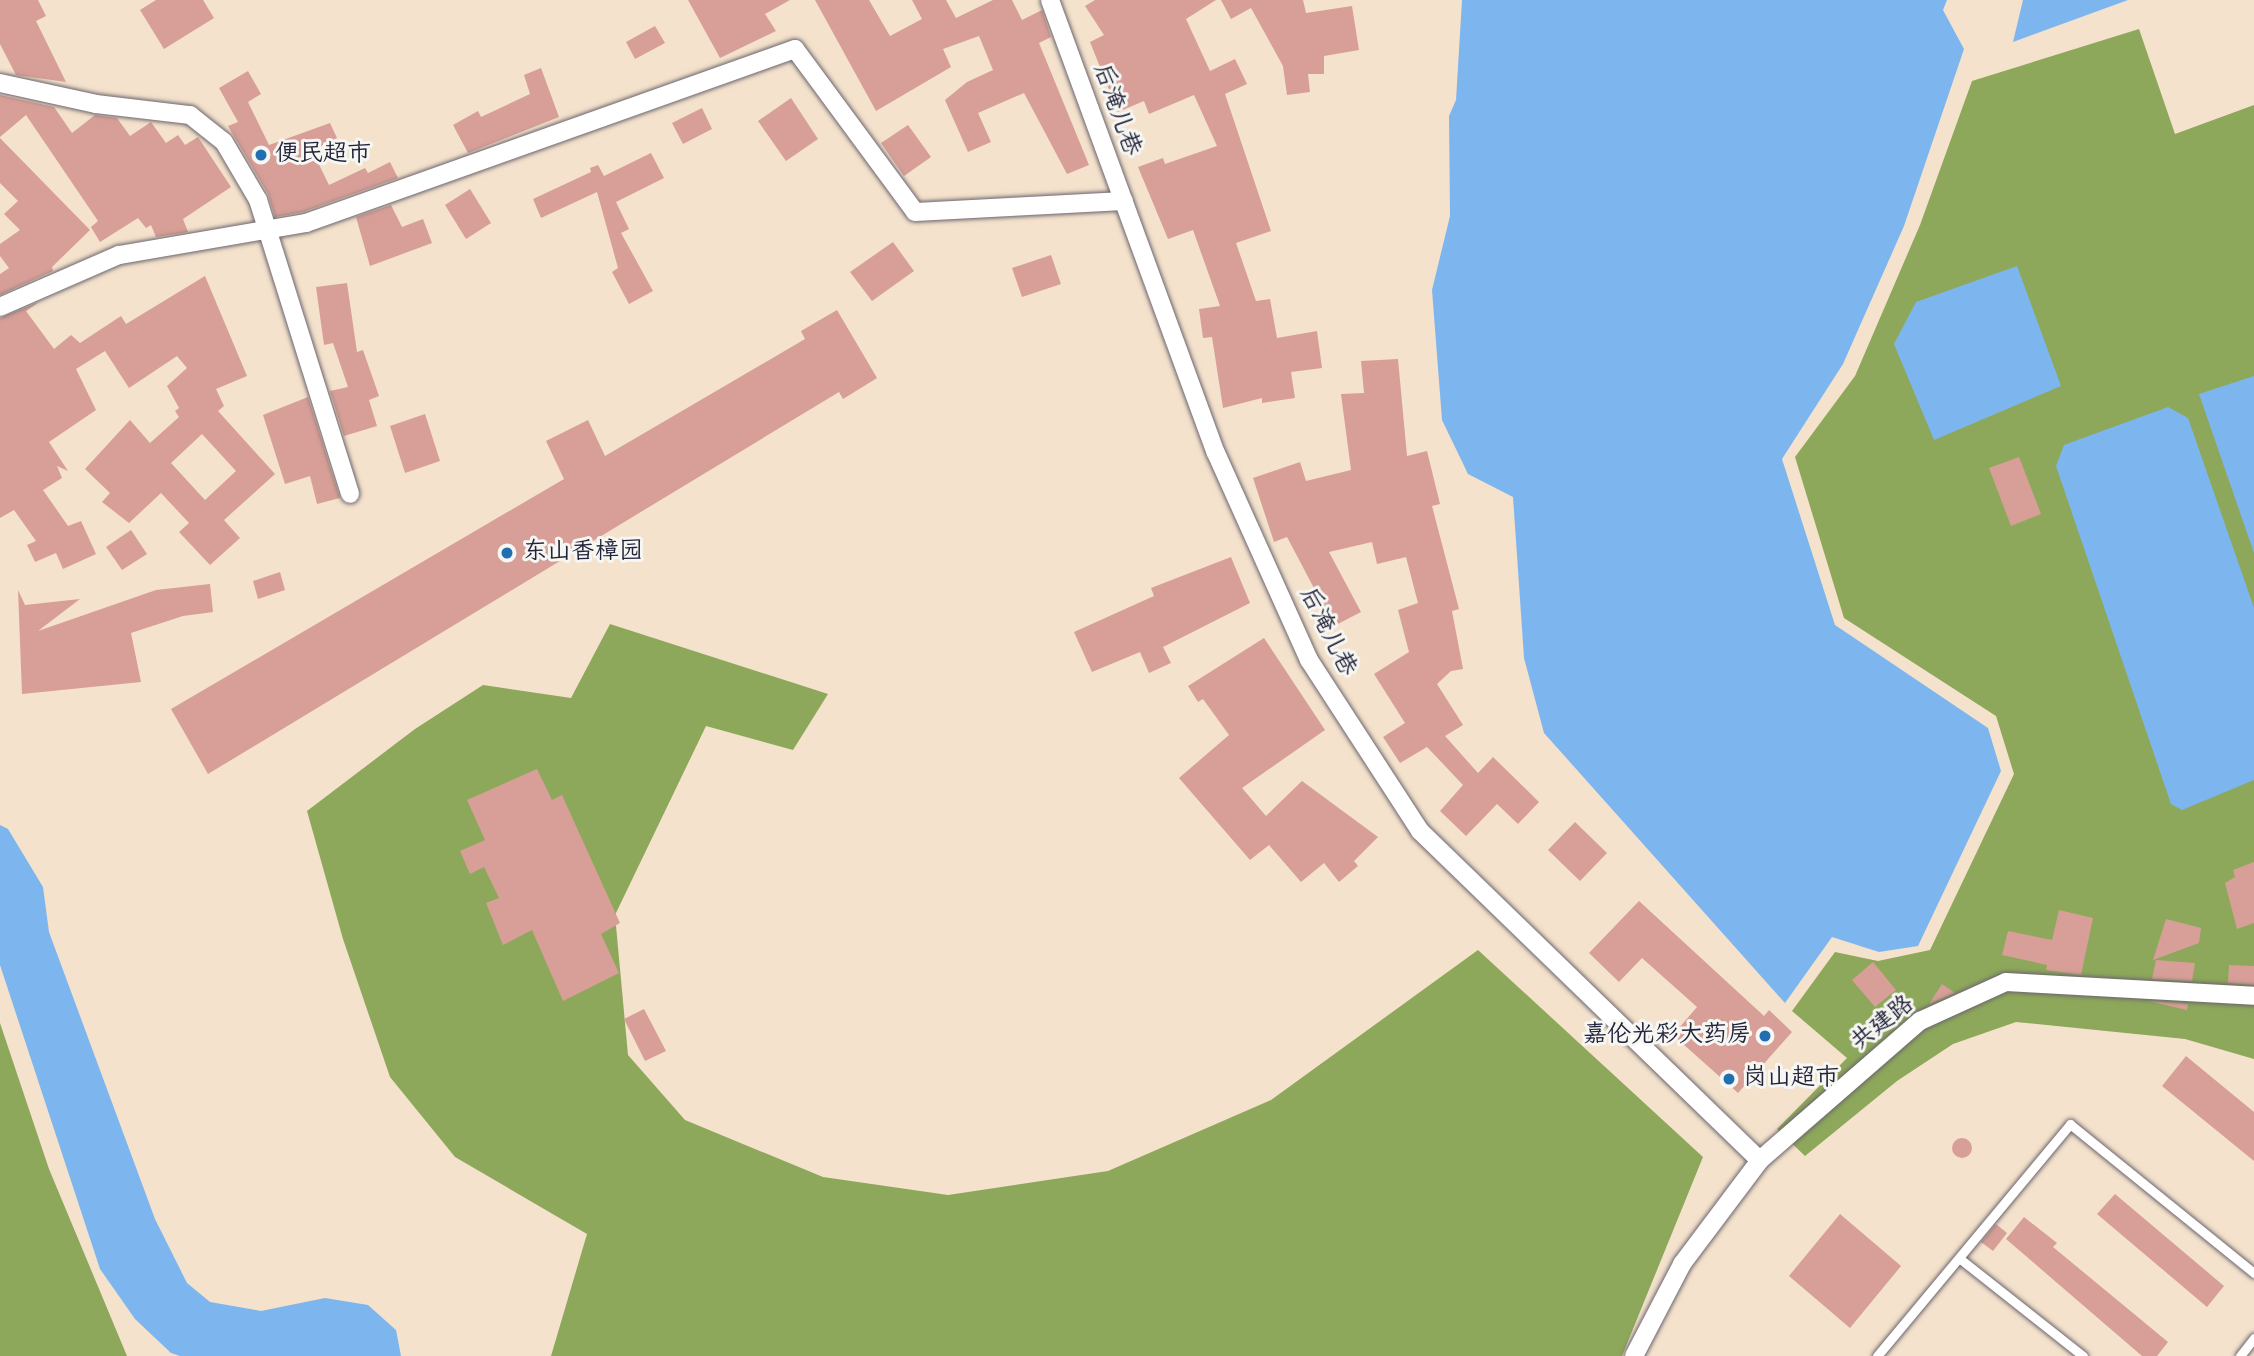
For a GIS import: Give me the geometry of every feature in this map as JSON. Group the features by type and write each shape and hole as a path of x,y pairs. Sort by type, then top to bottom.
{"street":[{"name":"后淹儿巷","path":"1050,0 1216,453 1309,660 1420,831 1759,1160"},
{"path":"0,307 119,254 306,223 795,49 915,212 1124,201"},
{"path":"0,83 96,104 190,115 224,142 258,200 350,494"},
{"name":"共建路","path":"1634,1356 1682,1264 1759,1160 1920,1021 2006,982 2254,996"}],"lane":[{"path":"1877,1356 2070,1124 2254,1273"},
{"path":"1959,1258 2083,1356"},
{"path":"2240,1356 2254,1338"}],"green space":[{"path":"2139,29 2175,134 2254,105 2254,1059 2185,1039 2016,1022 1953,1044 1897,1081 1805,1156 1777,1129 1847,1058 1792,1011 1835,952 1878,961 1930,950 2014,774 1996,716 1844,618 1795,457 1855,376 1920,225 1972,81"},
{"name":"东山香樟园","path":"610,624 828,694 793,750 706,726 615,915 628,1055 685,1120 823,1177 948,1195 1108,1171 1271,1100 1478,950 1703,1157 1622,1356 551,1356 587,1234 455,1157 390,1077 343,939 307,811 415,729 483,685 571,698"},
{"path":"0,1023 49,1169 127,1356 0,1356"}],"water":[{"path":"1462,0 1947,0 1943,10 1964,49 1904,226 1843,364 1782,459 1835,625 1988,728 2001,771 1918,946 1879,952 1832,937 1785,1003 1544,733 1524,658 1513,497 1468,474 1442,420 1432,290 1450,216 1449,116 1456,100"},
{"path":"2023,0 2128,0 2013,42"},
{"path":"2017,266 2061,386 1934,440 1894,344 1916,302"},
{"path":"2254,376 2254,553 2199,394"},
{"path":"2168,407 2188,418 2254,608 2254,780 2182,810 2171,804 2056,466 2064,445"},
{"path":"0,825 8,829 43,887 49,932 155,1219 187,1283 210,1302 261,1311 325,1298 368,1305 396,1330 401,1356 180,1356 171,1353 135,1319 100,1269 0,965"}],"building":[{"path":"0,0 38,0 46,16 36,21 66,82 16,75 0,44"},
{"path":"156,0 203,0 214,18 164,49 140,10"},
{"path":"688,0 790,0 765,14 776,31 720,58"},
{"path":"815,0 869,0 890,36 922,19 912,0 946,0 956,18 993,0 1012,0 1022,20 1042,10 1051,37 1039,43 1089,165 1067,174 1024,93 978,113 991,142 968,152 945,100 967,82 993,70 979,36 943,49 951,67 876,111"},
{"path":"1095,0 1216,0 1186,19 1210,71 1235,59 1247,84 1225,94 1271,231 1236,243 1256,301 1270,299 1277,338 1317,331 1322,368 1291,372 1295,398 1262,403 1262,398 1223,408 1212,337 1203,338 1199,309 1220,306 1193,230 1168,239 1138,167 1163,158 1165,164 1217,146 1194,95 1149,114 1144,101 1118,112 1090,42 1104,35 1085,6"},
{"path":"1221,0 1303,0 1306,13 1352,6 1359,50 1324,56 1324,74 1308,74 1310,92 1287,95 1283,66 1251,8 1231,19"},
{"path":"655,26 665,43 635,59 626,42"},
{"path":"541,68 559,117 468,153 453,125 478,111 481,117 530,94 524,75"},
{"path":"248,71 261,94 248,102 269,145 330,123 337,138 312,150 329,185 365,168 368,173 390,162 398,178 303,212 275,217 268,194 228,126 238,122 219,88"},
{"path":"0,95 54,107 72,133 95,115 117,118 130,136 151,122 166,143 178,135 185,145 198,137 231,187 183,219 188,232 156,237 151,225 146,228 138,218 100,242 91,227 98,221 26,115 0,137"},
{"path":"791,98 818,139 786,161 758,121"},
{"path":"702,108 712,129 683,144 672,123"},
{"path":"908,125 931,157 904,176 881,143"},
{"path":"0,138 90,230 52,267 53,271 0,295 0,274 9,268 0,256 0,244 20,230 4,214 18,201 0,183"},
{"path":"651,153 664,178 616,202 629,229 621,233 653,291 629,304 612,272 618,268 597,192 541,218 533,199 591,172 590,168 598,165 604,176"},
{"path":"470,189 491,223 466,239 445,205"},
{"path":"391,205 402,227 423,219 432,243 370,266 356,217"},
{"path":"893,242 914,271 872,301 850,272"},
{"path":"1051,255 1061,284 1022,297 1012,268"},
{"path":"205,276 247,376 216,389 224,406 218,411 275,474 224,520 240,538 210,565 179,532 189,523 161,493 129,523 102,502 110,493 85,469 130,420 150,443 179,417 175,411 179,408 167,386 187,368 177,356 129,388 105,351 76,369 96,410 49,442 68,471 57,466 62,478 43,490 68,526 81,521 96,554 63,569 56,553 35,562 27,545 36,541 14,510 0,518 0,318 39,302 26,311 54,349 71,335 80,343 121,316 126,324","holes":["202,434 236,471 205,500 171,463"]},
{"path":"347,283 357,352 363,350 379,396 369,400 377,426 344,436 330,391 348,387 333,343 324,345 316,287"},
{"path":"837,310 877,378 843,399 839,392 208,774 171,709 564,479 546,441 588,420 605,456 805,339 801,331"},
{"path":"1398,359 1407,456 1427,451 1440,504 1432,506 1459,609 1452,611 1463,669 1451,671 1437,684 1463,725 1445,736 1478,773 1493,757 1539,802 1518,824 1497,804 1466,836 1440,811 1463,785 1427,747 1400,763 1383,737 1405,723 1374,674 1409,652 1398,610 1418,603 1406,557 1377,564 1372,542 1329,552 1361,612 1334,626 1287,537 1274,542 1253,478 1300,462 1306,481 1351,470 1341,394 1364,393 1361,361"},
{"path":"308,397 340,498 317,504 310,476 285,484 263,415"},
{"path":"425,414 440,461 405,473 390,426"},
{"path":"2019,457 2041,514 2011,526 1989,468"},
{"path":"131,530 147,554 122,570 106,547"},
{"path":"1231,557 1250,603 1163,647 1171,663 1149,673 1140,652 1092,672 1074,632 1154,596 1151,588"},
{"path":"280,572 285,590 258,599 253,581"},
{"path":"210,584 213,612 183,616 131,633 141,682 22,694 18,590 25,605 80,599 38,631 156,590"},
{"path":"1264,638 1325,730 1242,788 1266,816 1302,781 1378,837 1354,861 1358,866 1339,882 1324,863 1301,882 1269,845 1250,860 1179,778 1229,735 1203,699 1198,702 1188,686"},
{"path":"537,769 552,800 562,795 620,923 601,934 619,973 563,1001 532,930 503,945 486,903 499,898 484,867 470,874 460,851 485,840 467,800"},
{"path":"1575,822 1607,853 1580,881 1548,850"},
{"path":"2254,862 2254,923 2237,929 2225,883 2235,877 2233,870"},
{"path":"1639,901 1764,1016 1769,1010 1792,1032 1738,1093 1673,1035 1697,1007 1642,958 1619,982 1589,953"},
{"path":"2059,910 2093,918 2081,975 2046,970 2047,965 2002,955 2008,931 2052,940"},
{"path":"2166,919 2201,928 2199,943 2153,960"},
{"path":"2156,960 2195,963 2192,981 2152,979"},
{"path":"1873,962 1896,990 1875,1007 1852,980"},
{"path":"2229,965 2254,966 2254,985 2228,983"},
{"path":"1942,984 1955,993 1929,1004"},
{"path":"2148,1001 2188,1004 2187,1010"},
{"path":"644,1009 666,1051 645,1061 624,1019"},
{"path":"2186,1056 2254,1112 2254,1161 2162,1086"},
{"path":"1962,1138 1969,1141 1972,1148 1969,1155 1962,1158 1955,1155 1952,1148 1955,1141"},
{"path":"2115,1194 2224,1286 2207,1307 2097,1214"},
{"path":"1840,1214 1901,1266 1850,1328 1789,1276"},
{"path":"2024,1217 2057,1243 2053,1247 2168,1342 2157,1356 2142,1356 2006,1239"},
{"path":"1996,1224 2007,1233 1993,1251 1981,1242"}],"place":[{"name":"便民超市","path":"261,155"},
{"name":"东山香樟园","path":"507,553"},
{"name":"嘉伦光彩大药房","path":"1765,1036"},
{"name":"岗山超市","path":"1729,1079"}]}
